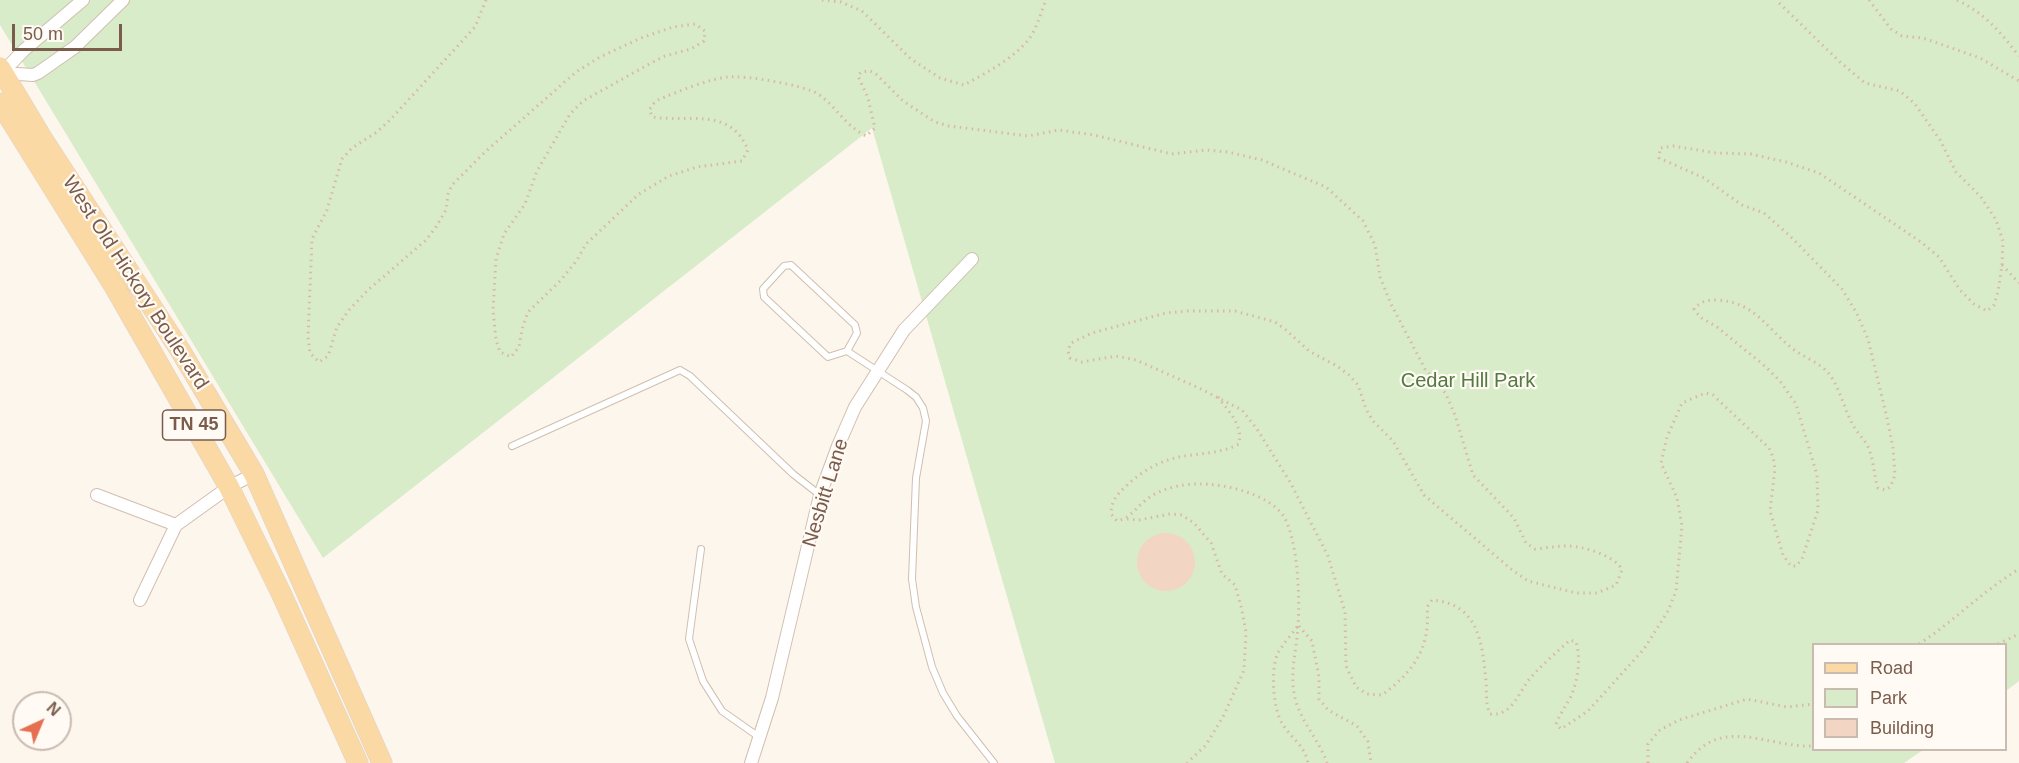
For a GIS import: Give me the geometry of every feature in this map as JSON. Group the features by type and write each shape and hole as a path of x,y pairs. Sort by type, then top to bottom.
{"main road":[{"name":"West Old Hickory Boulevard","path":"1,72 72,201 114,286 229,487 305,644 358,763"},
{"name":"West Old Hickory Boulevard","path":"0,103 180,350 254,474 381,763"}],"street":[{"path":"1,72 83,0"},
{"path":"1,72 33,75 38,73 75,47 123,0"},
{"name":"Nesbitt Lane","path":"751,763 772,698 820,495 855,407 904,330 972,259"},
{"path":"140,600 176,525 229,487 254,474"},
{"path":"97,495 176,525"}],"lane":[{"path":"792,265 855,325 857,333 847,351 828,357 764,297 763,289 784,266 792,265"},
{"path":"847,351 907,390 916,397 923,408 926,421 916,478 912,579 916,607 932,667 943,693 957,716 994,763"},
{"path":"512,446 680,370 690,376 793,474 820,495"},
{"path":"700,549 689,639 703,681 722,711 760,737"},
{"path":"281,593 302,583"},
{"path":"305,644 323,633"}],"path":[{"path":"486,0 475,27 390,120 377,132 352,148 342,159 330,201 312,239 308,337 310,353 319,362 328,356 337,327 349,310 368,290 426,240 446,210 452,185 493,145 576,72 600,57 641,38 673,27 696,24 705,31 704,41 692,50 665,56 583,101 570,114 537,171 525,204 504,234 496,259 493,310 496,340 500,352 511,357 519,347 528,312 560,281 577,260 586,244 639,194 669,176 697,167 742,161 748,150 744,139 722,123 703,117 665,119 653,117 649,110 656,101 717,79 731,76 761,80 816,93 830,103 854,130 866,136 874,128 868,98 858,76 861,72 870,71 876,74 903,101 935,122 949,126 1028,136 1059,130 1094,135 1172,154 1206,150 1228,152 1262,160 1326,187 1363,221 1375,245 1380,277 1391,304 1425,369 1446,394 1455,415 1473,475 1514,518 1526,543 1535,549 1570,546 1590,550 1619,563 1622,570 1616,585 1597,593 1576,593 1528,581 1424,495 1400,452 1373,421 1366,409 1358,385 1349,375 1309,351 1275,322 1235,311 1188,311 1166,314 1092,333 1071,344 1068,351 1070,358 1082,362 1116,356 1136,360 1217,396 1242,410 1257,429 1290,482 1328,556 1345,612 1346,666 1356,687 1367,694 1382,695 1402,680 1418,660 1428,622 1427,607 1432,600 1449,602 1466,613 1477,629 1486,684 1486,705 1490,714 1498,715 1505,711 1518,698 1530,678 1570,640 1576,642 1579,662 1571,695 1556,724 1561,729 1588,711 1644,649 1668,611 1676,591 1682,526 1677,498 1661,463 1667,436 1682,403 1705,393 1713,395 1769,448 1775,468 1770,511 1783,555 1791,566 1796,566 1802,559 1810,537 1818,510 1818,475 1796,404 1780,381 1766,367 1717,327 1700,317 1694,309 1699,303 1708,300 1726,301 1747,307 1760,316 1793,349 1829,373 1845,403 1853,427 1867,443 1878,488 1886,490 1891,486 1895,475 1887,417 1868,339 1856,312 1842,289 1764,213 1742,204 1704,178 1659,158 1660,148 1673,146 1716,153 1751,154 1819,173 1921,242 1939,257 1960,290 1974,304 1987,311 1994,305 2002,265 2003,241 1996,220 1981,197 1956,172 1940,140 1915,104 1900,91 1864,82 1776,0"},
{"path":"822,0 841,2 862,11 911,59 940,78 964,85 986,74 1012,55 1029,38 1046,0"},
{"path":"1869,0 1892,29 1902,36 1923,38 1980,57 2019,81"},
{"path":"1957,0 1983,15 1996,27 2019,56"},
{"path":"2002,265 2019,283"},
{"path":"1187,763 1206,745 1224,715 1244,670 1246,632 1235,585 1222,574 1211,543 1194,523 1182,515 1170,514 1139,520 1117,521 1111,514 1111,502 1137,476 1158,463 1230,448 1239,444 1241,434 1235,419 1217,396"},
{"path":"1127,519 1147,499 1159,492 1198,484 1246,491 1272,505 1284,517 1292,539 1296,571 1298,625 1292,668 1294,696 1327,763"},
{"path":"1922,643 1946,627 1968,605 2019,569"},
{"path":"1298,625 1278,654 1273,675 1275,700 1282,724 1300,745 1307,756 1308,763"},
{"path":"1298,625 1312,641 1319,677 1319,699 1328,710 1357,726 1368,742 1371,763"},
{"path":"2002,643 2019,634"},
{"path":"1648,763 1648,744 1659,730 1678,720 1747,699 1787,707 1812,704"},
{"path":"1687,763 1703,745 1727,736 1745,736 1776,743 1812,746"}],"green space":[{"name":"Cedar Hill Park","path":"0,0 2019,0 2019,681 2007,690 2007,643 1812,643 1812,751 1922,751 1904,763 1055,763 872,128 323,558 0,25"}],"building":[{"path":"1166,533 1177,535 1187,541 1193,551 1195,562 1193,573 1187,583 1177,589 1166,591 1155,589 1145,583 1139,573 1137,562 1139,551 1145,541 1155,535"}]}
